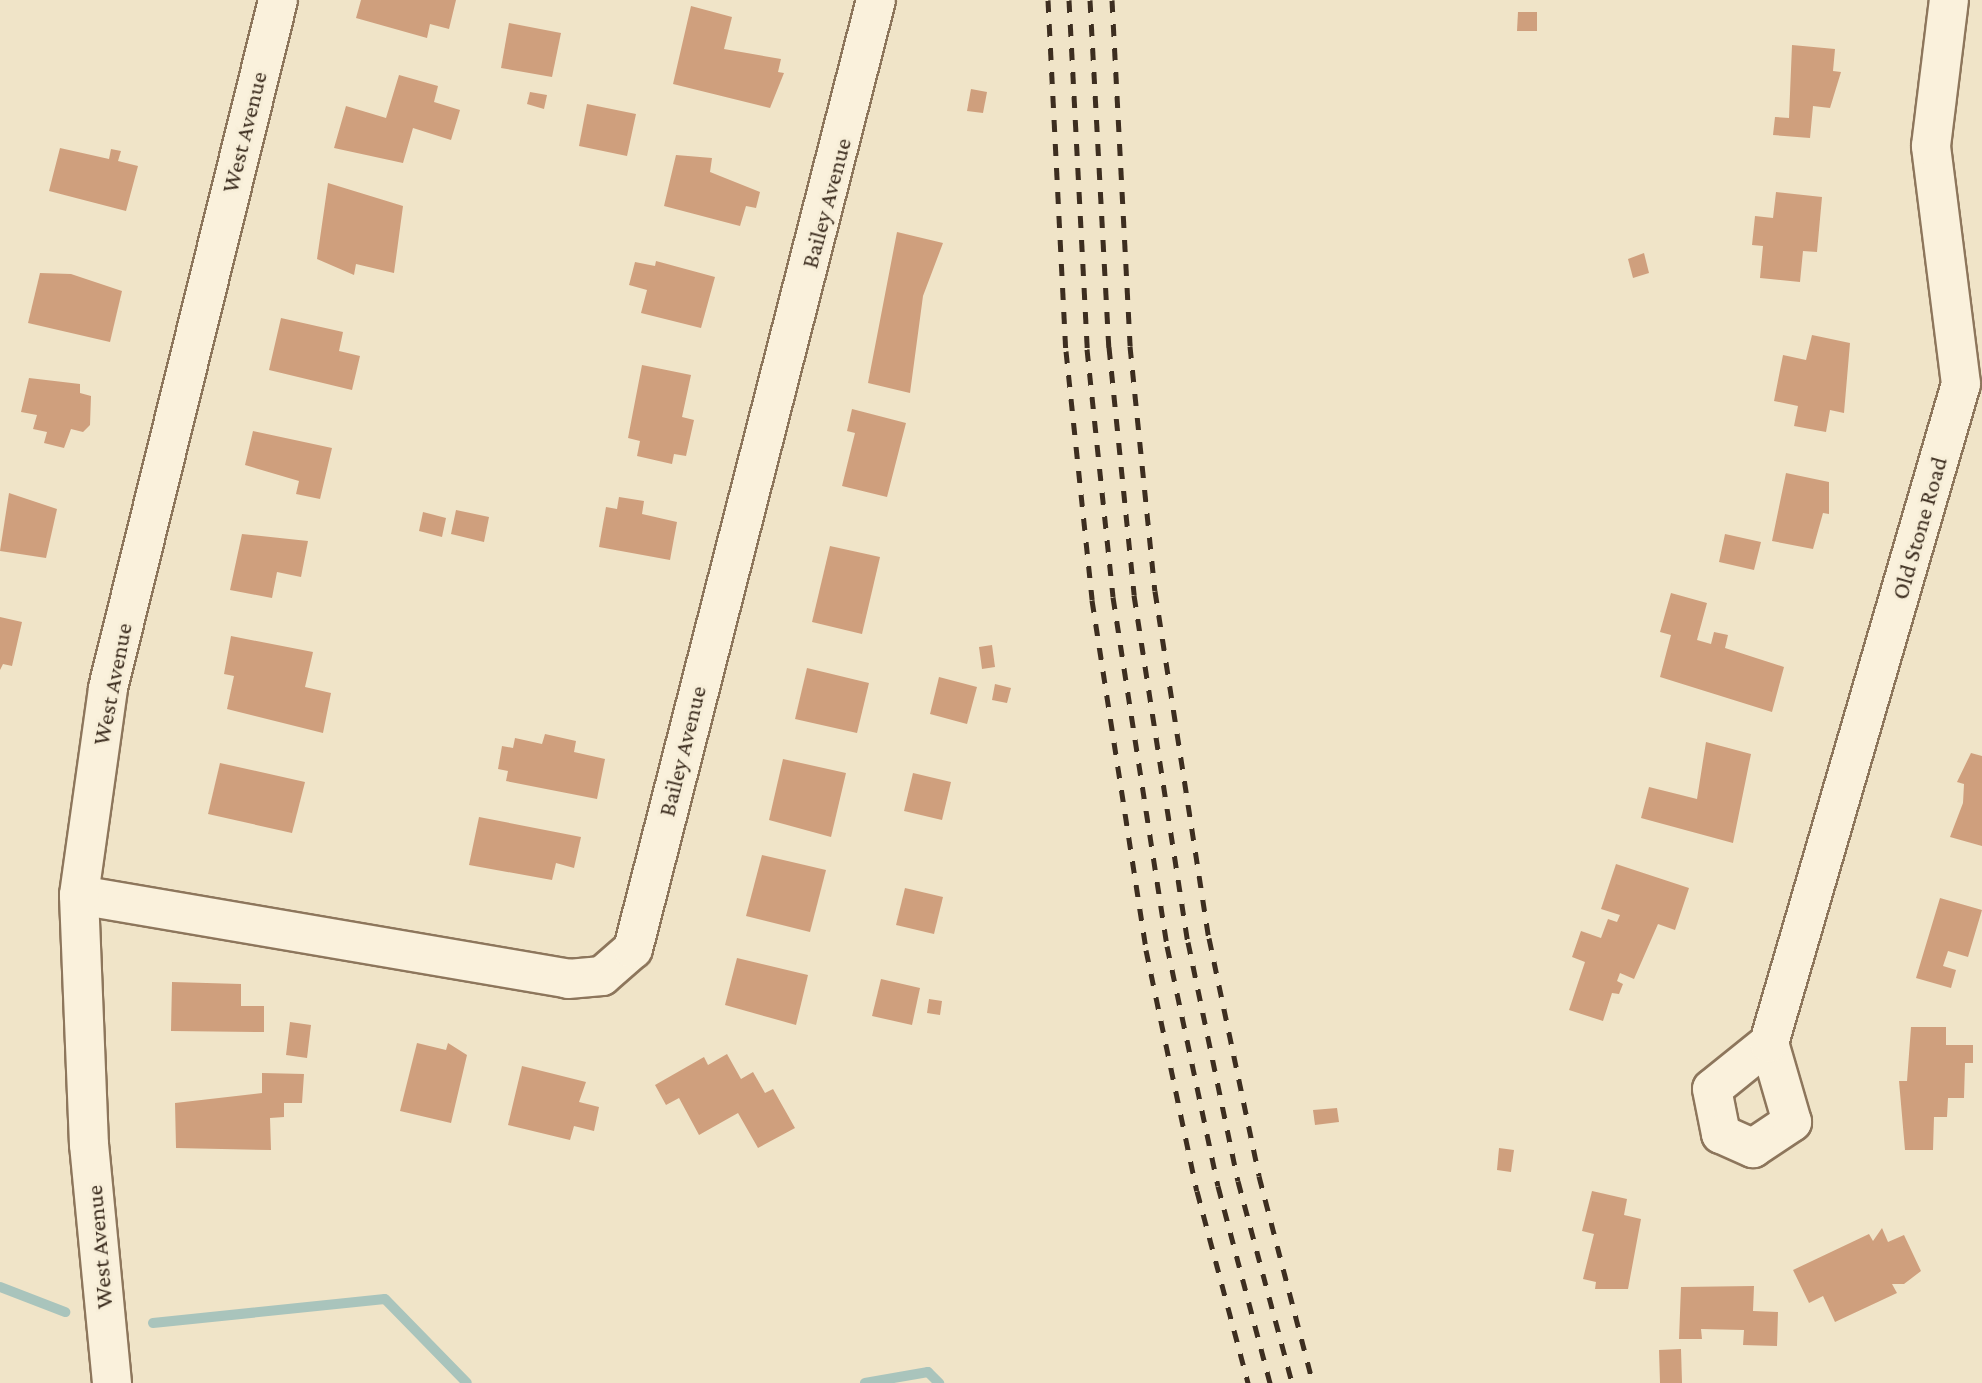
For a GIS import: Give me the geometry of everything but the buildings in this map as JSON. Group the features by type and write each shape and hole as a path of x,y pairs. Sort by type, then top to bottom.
{"street":[{"name":"West Avenue","path":"112,1383 89,1144 79,895 108,688 278,0"},
{"name":"Bailey Avenue","path":"79,895 568,979 603,976 633,950 876,0"},
{"name":"Old Stone Road","path":"1769,1043 1961,384 1931,146 1949,0"}],"waterway":[{"path":"0,1287 65,1312"},
{"path":"153,1323 385,1299 467,1383"},
{"path":"865,1383 928,1372 939,1383"}],"railway":[{"path":"1048,0 1066,351 1092,600 1146,950 1197,1191 1248,1383"},
{"path":"1069,0 1087,349 1113,597 1167,946 1218,1186 1270,1383"},
{"path":"1090,0 1109,347 1134,595 1188,942 1238,1181 1292,1383"},
{"path":"1112,0 1130,346 1155,591 1209,938 1259,1176 1313,1383"}]}
